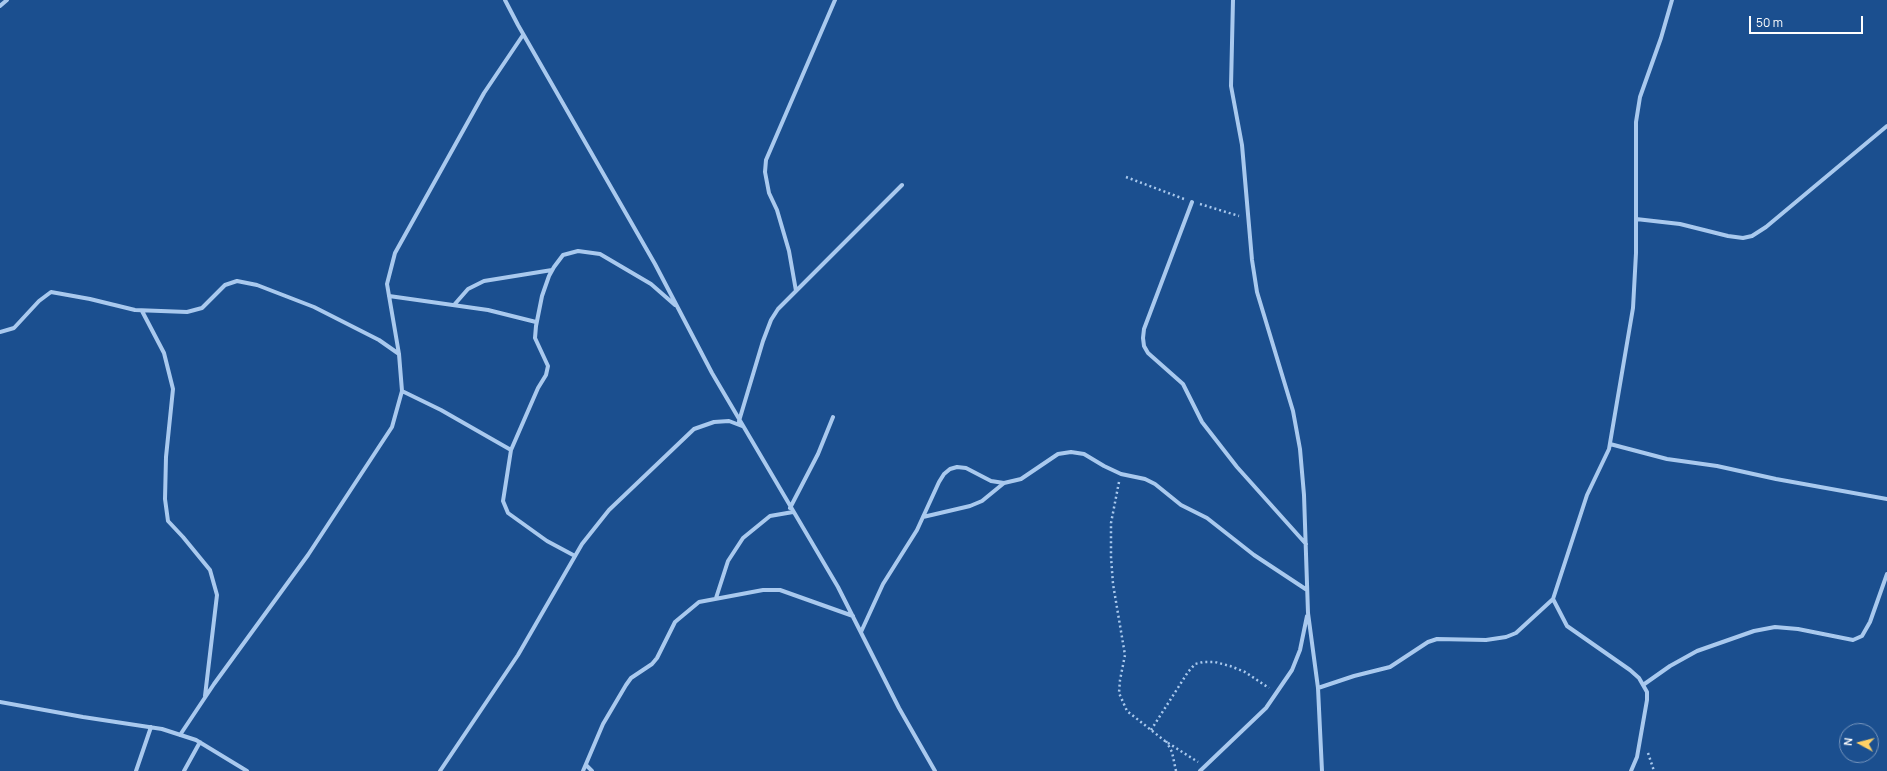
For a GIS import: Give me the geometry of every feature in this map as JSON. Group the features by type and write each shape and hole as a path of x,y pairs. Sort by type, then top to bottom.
{"street":[{"path":"0,6 6,0"},
{"path":"505,0 523,35 655,264 742,426 838,587 899,708 935,771"},
{"path":"796,291 789,251 777,210 770,193 765,172 766,160 835,0"},
{"path":"1233,0 1231,86 1245,168 1252,260 1257,292 1293,412 1301,457 1308,613 1318,688 1322,771"},
{"path":"1318,688 1354,676 1390,667 1428,642 1438,639 1486,640 1506,637 1516,633 1553,599 1586,495 1602,467 1610,444 1633,308 1636,253 1636,122 1640,97 1661,38 1672,0"},
{"path":"180,735 204,699 308,555 328,523 366,469 392,427 402,391 399,354 387,284 395,253 484,93 523,35"},
{"path":"1636,219 1680,224 1728,236 1743,238 1752,236 1766,227 1887,126"},
{"path":"739,420 771,320 778,309 902,185"},
{"path":"1192,202 1144,329 1142,338 1144,346 1148,353 1183,384 1202,422 1237,467 1306,545"},
{"path":"575,556 547,541 508,513 503,501 511,450 538,388 546,375 548,366 535,338 536,322 542,296 552,270 563,255 578,251 600,254 651,284 677,307"},
{"path":"454,305 468,289 484,281 552,270"},
{"path":"0,332 14,328 39,301 51,292 142,311 187,312 202,308 225,285 237,281 257,285 314,307 379,340 399,354"},
{"path":"389,296 488,310 536,322"},
{"path":"142,311 164,353 173,389 166,457 165,499 168,521 210,570 217,595 204,699"},
{"path":"402,391 441,410 511,450"},
{"path":"716,598 728,561 743,538 770,516 791,510 818,454 833,417"},
{"path":"440,771 518,655 582,544 609,510 694,429 714,422 729,421 742,426"},
{"path":"1610,444 1667,459 1717,466 1776,479 1887,499"},
{"path":"923,517 970,506 982,501 1004,484 1021,479 1058,454 1071,452 1084,454 1121,474 1144,479 1155,484 1181,505 1207,518 1254,555 1307,590"},
{"path":"860,632 883,584 917,530 944,474 950,469 957,467 966,468 990,481 1004,484"},
{"path":"1644,685 1670,666 1697,651 1754,631 1775,627 1798,629 1853,640 1862,636 1870,622 1887,574"},
{"path":"583,771 603,724 618,697 631,678 657,658 675,622 699,602 762,590 780,590 853,616"},
{"path":"1553,599 1567,626 1630,670 1644,685 1647,692 1647,700 1637,757 1631,771"},
{"path":"1200,771 1266,708 1276,694 1292,670 1300,650 1308,613"},
{"path":"0,702 83,717 151,727 180,735 200,742 247,771"},
{"path":"136,771 151,727"},
{"path":"184,771 200,742"},
{"path":"586,765 592,771"}],"path":[{"path":"1121,474 1111,523 1113,584 1125,655 1119,693 1127,711 1165,741 1204,768"},
{"path":"1151,730 1188,672 1195,664 1215,662 1245,672 1276,694"},
{"path":"1165,741 1172,752 1176,771"}]}
